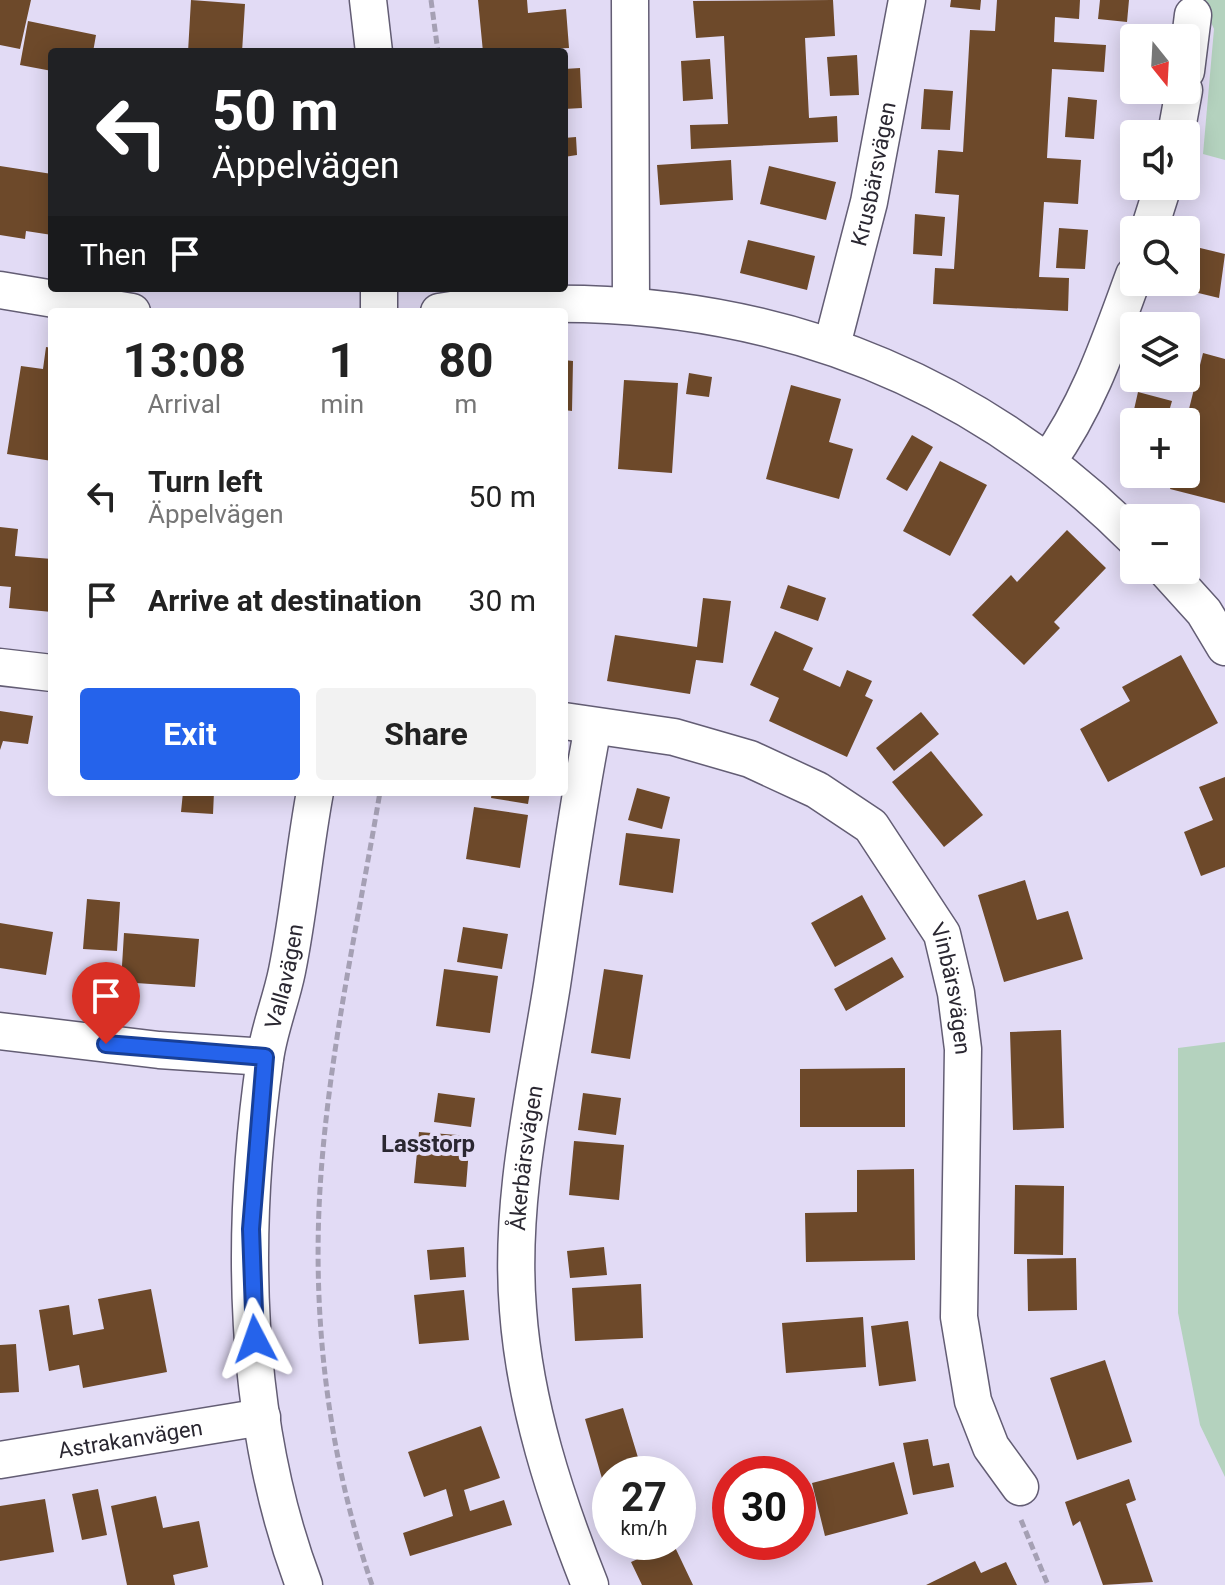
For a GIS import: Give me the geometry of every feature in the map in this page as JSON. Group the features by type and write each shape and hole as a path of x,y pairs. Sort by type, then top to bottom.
{"street":[{"path":"368,0 374,48"},
{"path":"630,0 631,306"},
{"name":"Krusbärsvägen","path":"832,345 869,202 907,0"},
{"path":"1192,24 1193,15"},
{"path":"0,290 108,308"},
{"path":"1048,461 1072,427 1093,386 1126,296"},
{"path":"478,308 527,303 631,306 768,326 832,345 938,394 1048,461 1091,495 1120,524"},
{"path":"1186,584 1214,603 1225,647"},
{"path":"0,667 48,673"},
{"name":"Vinbärsvägen","path":"579,724 674,737 750,759 817,790 871,826 942,934 956,993 963,1049 959,1317 973,1401 991,1447 1020,1487"},
{"name":"Åkerbärsvägen","path":"579,724 530,1109 517,1250 518,1311 536,1424 550,1479 590,1585"},
{"name":"Vallavägen","path":"304,1585 262,1417 252,1313 251,1229 265,1057 287,971 314,796"},
{"path":"0,1031 159,1050 265,1057"},
{"name":"Astrakanvägen","path":"0,1460 262,1417"}],"path":[{"path":"431,0 437,48"},
{"path":"372,1585 346,1498 331,1413 320,1318 319,1259 320,1189 328,1109 379,796"},
{"path":"1020,1487 1022,1525 1048,1585"}],"green space":[{"path":"1201,0 1225,0 1225,160 1203,154 1214,29"},
{"path":"1225,1042 1225,1477 1200,1425 1178,1313 1178,1048"}],"building":[{"path":"0,0 31,0 20,49 0,45"},
{"path":"191,0 245,4 242,48 188,48"},
{"path":"478,0 527,0 528,13 566,9 569,48 483,48"},
{"path":"833,0 835,36 805,38 809,118 837,116 838,142 691,149 690,125 728,124 724,36 696,38 693,1"},
{"path":"951,0 981,0 980,10 950,7"},
{"path":"997,0 1080,0 1079,19 1055,17 1054,42 1106,45 1104,72 1052,69 1047,158 1081,160 1078,204 1044,202 1039,277 1069,278 1068,311 933,304 935,268 954,269 959,195 935,193 938,150 963,152 970,30 995,31"},
{"path":"1100,0 1129,0 1127,22 1098,19"},
{"path":"28,21 96,35 94,48 48,48 48,70 20,65"},
{"path":"857,55 859,95 830,96 827,57"},
{"path":"710,59 713,99 683,101 681,61"},
{"path":"580,68 582,108 568,109 568,69"},
{"path":"924,89 953,91 950,130 921,129"},
{"path":"1068,97 1097,100 1094,139 1065,137"},
{"path":"576,137 577,155 568,156 568,138"},
{"path":"731,160 733,200 660,205 657,165"},
{"path":"0,166 48,173 48,234 26,231 25,239 0,235"},
{"path":"769,166 836,182 826,220 760,204"},
{"path":"915,214 945,217 942,256 913,254"},
{"path":"1059,228 1088,230 1085,269 1056,268"},
{"path":"748,240 815,256 807,290 740,273"},
{"path":"1200,248 1225,254 1219,298 1200,293"},
{"path":"48,347 48,460 7,454 21,366 43,369"},
{"path":"1203,353 1225,359 1225,503 1170,489 1200,488 1200,408 1189,408 1193,392 1200,392"},
{"path":"568,360 573,361 572,411 568,410"},
{"path":"689,373 712,377 709,397 686,394"},
{"path":"624,380 678,383 672,473 618,469"},
{"path":"791,385 841,399 829,442 853,449 839,499 766,479"},
{"path":"1138,392 1172,401 1170,408 1134,408"},
{"path":"912,435 933,447 907,491 886,479"},
{"path":"940,461 987,485 950,556 903,531"},
{"path":"0,527 18,529 15,556 48,559 48,612 9,608 11,587 0,586"},
{"path":"1067,530 1106,568 1054,622 1060,628 1024,665 972,615 1011,575 1017,582"},
{"path":"788,585 826,598 818,621 780,608"},
{"path":"703,598 731,601 723,663 696,660 690,694 607,681 615,635 697,647"},
{"path":"775,631 813,648 803,670 840,687 847,670 872,681 865,696 873,700 847,757 769,721 779,698 750,685"},
{"path":"1181,655 1218,723 1108,782 1080,729 1130,701 1122,687"},
{"path":"0,711 33,716 28,744 3,741 0,750"},
{"path":"921,712 939,734 894,771 876,748"},
{"path":"931,751 983,815 944,847 892,782"},
{"path":"1225,777 1225,867 1201,876 1184,832 1213,820 1199,787"},
{"path":"637,788 670,797 662,829 628,820"},
{"path":"183,796 214,796 213,814 181,812"},
{"path":"491,796 529,796 528,804"},
{"path":"474,807 528,815 520,868 466,859"},
{"path":"626,833 680,839 673,893 619,885"},
{"path":"1025,880 1037,920 1068,911 1083,959 1004,982 978,895"},
{"path":"862,895 886,939 835,967 811,923"},
{"path":"87,899 120,902 117,951 83,949"},
{"path":"0,923 53,932 46,975 0,968"},
{"path":"463,927 508,934 502,969 457,962"},
{"path":"124,933 199,939 195,987 121,982"},
{"path":"892,957 904,977 846,1011 834,989"},
{"path":"444,969 498,976 490,1033 436,1026"},
{"path":"604,969 643,975 630,1059 591,1053"},
{"path":"1061,1030 1064,1128 1013,1130 1010,1032"},
{"path":"905,1068 905,1127 800,1127 800,1069"},
{"path":"438,1093 475,1098 471,1127 434,1122"},
{"path":"583,1093 621,1098 616,1135 578,1130"},
{"path":"419,1132 470,1136 466,1187 414,1183"},
{"path":"574,1141 624,1145 619,1200 569,1195"},
{"path":"914,1169 915,1260 806,1262 805,1213 857,1212 857,1170"},
{"path":"1015,1185 1064,1186 1063,1255 1014,1254"},
{"path":"464,1247 466,1277 430,1280 427,1250"},
{"path":"604,1247 607,1275 570,1278 567,1251"},
{"path":"1076,1258 1077,1310 1028,1311 1027,1259"},
{"path":"641,1284 643,1338 575,1341 572,1288"},
{"path":"151,1289 167,1372 83,1388 79,1365 49,1371 39,1310 69,1305 73,1335 104,1329 98,1299"},
{"path":"464,1290 469,1340 419,1344 414,1295"},
{"path":"863,1317 866,1367 786,1373 782,1323"},
{"path":"908,1321 916,1381 879,1386 871,1326"},
{"path":"16,1344 19,1392 0,1393 0,1345"},
{"path":"1105,1360 1132,1442 1077,1460 1050,1378"},
{"path":"623,1408 638,1456 596,1456 585,1419"},
{"path":"481,1426 500,1478 464,1490 470,1511 504,1500 512,1525 410,1556 403,1533 453,1516 446,1489 424,1497 408,1452"},
{"path":"928,1439 933,1466 949,1463 954,1487 913,1495 903,1443"},
{"path":"894,1462 908,1514 825,1536 816,1499 816,1482"},
{"path":"1129,1479 1136,1500 1126,1504 1153,1582 1103,1585 1080,1521 1073,1526 1065,1502"},
{"path":"98,1489 107,1535 82,1540 72,1494"},
{"path":"156,1496 163,1528 199,1521 208,1567 173,1575 175,1585 127,1585 111,1506"},
{"path":"45,1499 54,1552 0,1561 0,1506"},
{"path":"681,1560 693,1585 642,1585 631,1562"},
{"path":"975,1561 981,1573 1006,1562 1017,1585 926,1585"}],"district":[{"name":"Lasstorp","path":"428,1144"}],"route":[{"path":"106,1044 265,1057 251,1229 255,1339"}]}
